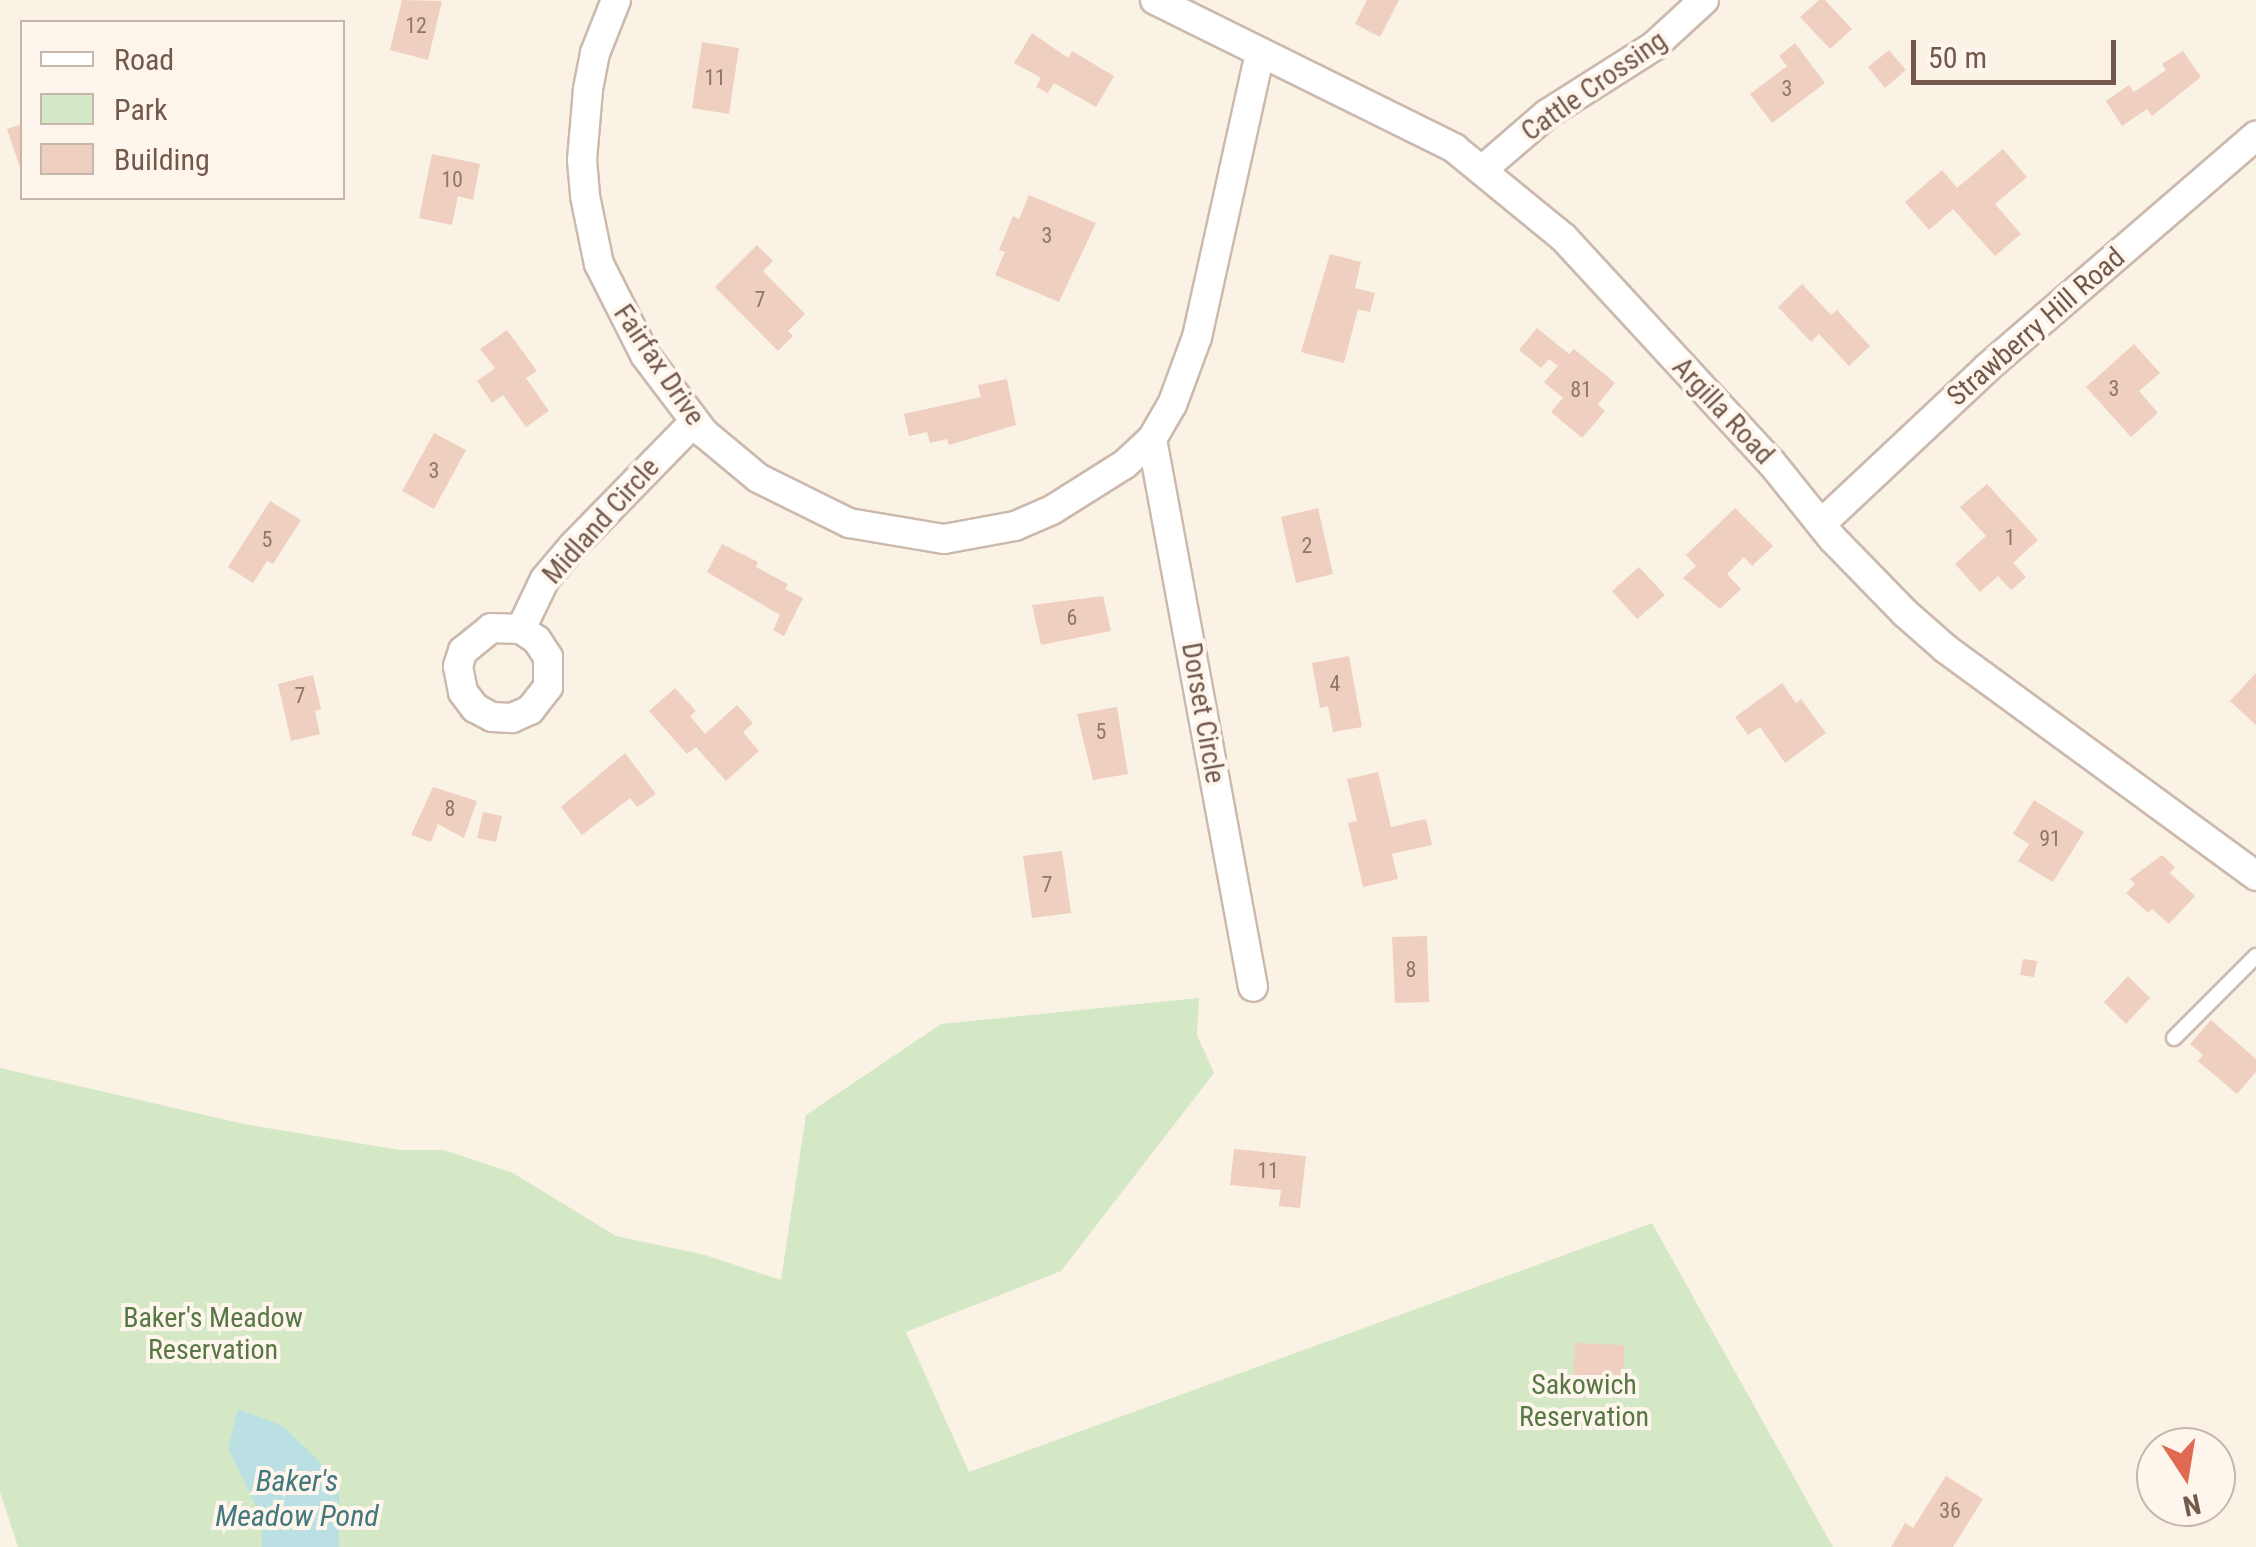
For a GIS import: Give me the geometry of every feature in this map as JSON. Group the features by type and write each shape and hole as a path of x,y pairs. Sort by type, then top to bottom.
{"street":[{"name":"Fairfax Drive","path":"616,0 595,53 582,160 590,230 599,264 628,326 694,422 731,460 814,509 880,531 944,539 1015,526 1052,510 1125,464 1152,439 1172,406 1197,337 1260,53"},
{"name":"Argilla Road","path":"1155,0 1454,148 1482,170 1564,238 1771,462 1872,580 1946,649 2256,876"},
{"name":"Cattle Crossing","path":"1482,170 1547,114 1654,46 1704,0"},
{"name":"Strawberry Hill Road","path":"1821,524 1988,366 2256,136"},
{"name":"Midland Circle","path":"520,629 544,580 572,546 694,422"},
{"name":"Dorset Circle","path":"1152,439 1253,987"}],"lane":[{"path":"2174,1038 2256,956"}],"green space":[{"name":"Baker's Meadow Reservation","path":"1199,998 1197,1035 1214,1073 1061,1271 906,1332 969,1472 1652,1223 1833,1547 18,1547 0,1492 0,1068 244,1124 399,1150 444,1150 513,1173 616,1236 705,1255 781,1280 806,1115 941,1024"}],"water":[{"name":"Baker's Meadow Pond","path":"238,1409 283,1426 339,1481 339,1547 262,1547 262,1519 228,1448"}],"building":[{"path":"402,0 442,1 428,60 390,50"},
{"path":"1367,0 1399,0 1380,37 1355,24"},
{"path":"1819,0 1825,0 1852,29 1830,49 1800,17"},
{"path":"1032,33 1068,58 1072,51 1114,76 1096,107 1054,83 1048,93 1036,87 1041,78 1014,63"},
{"path":"702,42 739,48 729,114 692,108"},
{"path":"1795,43 1825,83 1772,123 1750,94 1787,66 1779,56"},
{"path":"1889,50 1906,70 1885,88 1868,67"},
{"path":"2183,51 2201,77 2152,116 2147,109 2122,126 2106,101 2129,85 2134,92 2166,70 2162,64"},
{"path":"20,125 20,167 7,129"},
{"path":"2003,149 2027,177 1995,204 2021,234 1995,256 1953,209 1929,230 1905,202 1942,170 1957,188"},
{"path":"432,154 480,164 473,200 458,196 452,225 419,218"},
{"path":"1029,195 1096,223 1059,302 995,275 1005,252 999,250 1013,216 1019,219"},
{"path":"757,245 773,261 763,271 805,314 788,331 793,336 778,351 715,287"},
{"path":"1330,254 1361,262 1355,288 1375,293 1370,312 1358,309 1344,363 1301,352"},
{"path":"1802,284 1831,315 1837,310 1870,346 1849,366 1819,334 1811,342 1778,307"},
{"path":"1537,328 1569,354 1574,349 1615,383 1598,404 1605,411 1582,438 1551,412 1563,398 1544,382 1558,366 1549,359 1541,368 1519,350"},
{"path":"507,330 537,371 526,378 549,411 526,427 503,395 492,403 477,381 495,368 480,349"},
{"path":"2134,344 2160,373 2139,391 2158,413 2131,437 2086,387"},
{"path":"1007,379 1016,425 949,445 947,439 930,443 927,432 909,436 904,414 981,397 978,385"},
{"path":"434,433 466,450 434,509 402,491"},
{"path":"1987,484 2038,540 2013,563 2026,577 2011,590 1998,576 1980,592 1955,564 1986,536 1960,507"},
{"path":"270,501 301,520 273,564 267,561 253,583 228,567"},
{"path":"1318,508 1333,574 1296,583 1281,517"},
{"path":"1735,508 1773,546 1752,566 1744,557 1727,574 1741,589 1720,609 1683,578 1696,566 1686,555"},
{"path":"722,544 758,562 756,567 788,584 785,589 803,598 784,636 773,630 780,615 707,572"},
{"path":"1639,567 1665,595 1637,619 1612,591"},
{"path":"1103,596 1111,631 1041,645 1032,605"},
{"path":"1349,656 1362,727 1333,732 1328,706 1320,708 1312,663"},
{"path":"2256,673 2256,725 2230,701"},
{"path":"313,675 321,709 315,711 320,734 291,741 278,684"},
{"path":"1782,683 1796,703 1801,699 1826,733 1785,763 1760,727 1748,735 1735,717"},
{"path":"675,688 696,711 690,716 705,734 737,705 753,723 743,732 759,751 726,781 696,747 687,754 649,711"},
{"path":"1117,707 1128,774 1093,780 1077,714"},
{"path":"625,753 656,794 637,807 630,798 582,835 561,807"},
{"path":"1378,772 1391,827 1426,819 1432,845 1392,854 1398,879 1363,887 1348,823 1357,821 1347,779"},
{"path":"433,787 477,801 464,838 438,824 431,842 411,835"},
{"path":"2034,800 2084,832 2053,882 2018,861 2029,844 2013,834"},
{"path":"483,812 502,816 496,842 477,838"},
{"path":"1062,851 1071,913 1032,918 1023,856"},
{"path":"2162,855 2175,867 2170,873 2195,896 2169,924 2152,909 2148,913 2126,893 2135,884 2130,879"},
{"path":"1427,936 1429,1002 1395,1003 1392,937"},
{"path":"2023,959 2037,961 2034,977 2020,975"},
{"path":"2128,976 2150,998 2126,1024 2104,1002"},
{"path":"2211,1020 2256,1059 2256,1072 2237,1094 2198,1061 2203,1055 2190,1044"},
{"path":"1234,1149 1306,1156 1300,1208 1279,1206 1281,1190 1230,1185"},
{"path":"1575,1343 1624,1345 1623,1386 1573,1384"},
{"path":"1946,1476 1983,1499 1953,1547 1891,1547 1905,1523 1913,1528"}],"park label":[{"name":"Sakowich Reservation","path":"1584,1401"}]}
